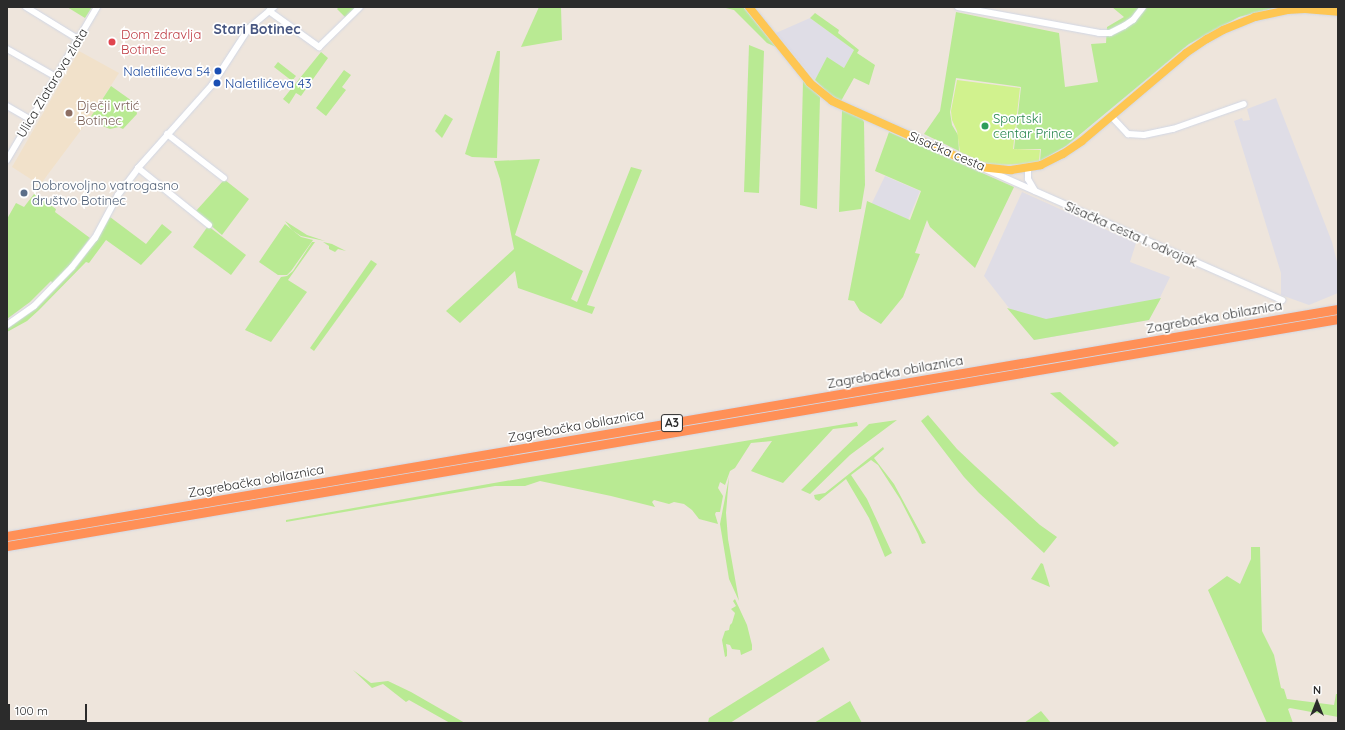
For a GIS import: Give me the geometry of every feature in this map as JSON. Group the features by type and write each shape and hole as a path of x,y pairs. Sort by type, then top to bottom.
{"highway":[{"name":"Zagrebačka obilaznica","path":"7,536 1338,310"},
{"name":"Zagrebačka obilaznica","path":"7,546 1338,319"}],"main road":[{"name":"Sisačka cesta","path":"749,7 796,66 824,96 849,109 980,167 1006,170 1028,168 1048,163 1063,154 1082,141 1207,38 1240,22 1272,12 1288,10 1305,9 1338,12"}],"street":[{"path":"26,7 78,39"},
{"name":"Ulica Zlatarova zlata","path":"7,160 97,7"},
{"path":"7,325 34,306 72,267 95,238 115,200 138,168 212,84 249,28 271,9 318,47 360,7"},
{"path":"958,7 1099,33 1110,33 1124,26 1133,20 1143,7"},
{"path":"7,49 56,77"},
{"path":"1111,116 1128,134 1144,135 1173,129 1244,104"},
{"path":"7,106 31,120"},
{"path":"167,134 224,178"},
{"name":"Sisačka cesta I. odvojak","path":"980,167 1282,300"},
{"path":"138,168 209,225"},
{"path":"1028,168 1028,179 1035,192"}],"shaded area":[{"path":"810,18 854,50 844,68 827,58 815,80 776,33"},
{"name":"Dječji vrtić Botinec","path":"79,51 119,73 90,118 40,185 12,167"},
{"path":"1276,98 1332,242 1338,266 1338,293 1309,305 1281,295 1281,273 1234,121 1242,118 1243,121 1250,120 1247,109"},
{"path":"885,176 920,191 908,220 871,205"},
{"path":"1022,192 1136,243 1130,262 1170,277 1149,320 1034,340 984,276"}],"green space":[{"path":"67,7 92,7 85,18"},
{"path":"339,7 357,7 346,18 337,9"},
{"path":"539,7 561,7 562,40 521,47"},
{"path":"722,7 743,7 776,47 767,43 734,10"},
{"path":"1112,7 1278,7 1239,17 1189,44 1066,146 1040,161 1041,149 1014,149 1021,87 956,78 950,112 952,125 958,135 959,151 924,134 940,111 956,12 1059,33 1065,87 1098,82 1091,44 1106,43 1107,27 1124,17"},
{"path":"815,13 839,30 838,33 859,50 857,53 875,65 869,85 854,78 841,101 831,96 815,80 827,57 844,68 854,50 810,18"},
{"path":"749,45 764,51 759,193 744,192"},
{"path":"497,51 500,51 497,158 472,157 465,154"},
{"path":"321,52 328,58 301,96 296,93 289,104 283,99"},
{"path":"278,62 296,76 292,81 274,67"},
{"path":"344,70 351,75 342,87 346,90 326,116 316,108"},
{"name":"Sportski centar Prince","path":"957,80 1020,88 1013,149 1040,150 1039,161 1022,164 995,165 983,162 960,152 957,131 952,120 951,111"},
{"path":"803,81 820,97 817,209 800,205"},
{"path":"111,86 135,103 137,114 123,129 119,127 110,129 100,125 90,118"},
{"path":"842,110 862,118 864,122 865,185 861,209 839,212"},
{"path":"445,114 453,119 442,138 435,131"},
{"path":"889,132 1014,187 975,268 930,227 927,220 915,253 920,254 903,297 881,324 860,311 854,301 848,300 867,201 910,220 921,191 875,171"},
{"path":"540,159 515,235 583,271 571,299 577,302 631,167 642,170 587,305 595,307 592,314 518,288 515,271 460,323 446,311 514,249 500,179 494,161"},
{"path":"221,179 225,180 249,199 222,235 195,212 223,181"},
{"path":"34,194 56,209 55,212 90,238 67,269 53,284 51,281 30,302 7,319 7,219 16,203 24,207"},
{"path":"110,217 146,244 162,224 172,232 141,265 106,240 89,263 86,262 39,310 27,321 7,332 7,329 37,308 75,269 96,241"},
{"path":"285,221 307,235 325,241 301,236 292,230"},
{"path":"285,224 301,237 313,240 287,275 278,275 259,262"},
{"path":"208,226 246,255 231,275 193,247"},
{"path":"312,242 315,242 288,280 307,292 271,342 245,330 281,277 287,276 293,271"},
{"path":"323,242 332,244 346,251 338,249 335,252 329,249 329,246"},
{"path":"371,260 377,264 314,351 310,348"},
{"path":"1161,298 1149,320 1034,340 1007,308 1046,319"},
{"path":"1060,392 1119,443 1114,447 1050,393"},
{"path":"928,415 957,449 1040,525 1057,537 1044,553 979,493 964,477 921,421"},
{"path":"897,420 850,455 810,494 801,490 869,424"},
{"path":"857,422 858,426 833,429 783,483 751,471 772,441 751,443 735,468 730,471 725,485 720,482 718,488 723,496 720,512 716,512 715,514 718,524 699,519 692,510 684,504 674,502 669,504 654,500 652,502 655,507 540,481 525,486 495,486 286,522 286,520 494,483"},
{"path":"883,447 884,449 874,458 894,484 926,543 922,544 900,499 878,465 871,460 851,475 867,499 892,553 885,557 869,518 846,479 819,501 815,499 814,495 825,493"},
{"path":"729,477 726,513 728,539 739,601 729,579 720,524"},
{"path":"1251,547 1260,547 1262,631 1274,655 1281,688 1284,689 1287,699 1334,705 1336,694 1338,694 1338,717 1290,708 1288,709 1293,723 1267,723 1208,590 1227,576 1240,584 1251,559"},
{"path":"1041,563 1043,564 1050,587 1031,579"},
{"path":"735,599 747,625 752,650 741,655 740,650 732,649 730,645 726,644 727,656 725,657 722,640 725,631 729,630 732,623 735,613 731,609 736,606 733,601"},
{"path":"823,647 830,660 730,723 708,723 709,718"},
{"path":"353,670 371,683 388,681 411,692 465,723 450,723 409,700 406,702 383,684 372,688"},
{"path":"850,701 862,723 814,723"},
{"path":"1041,711 1051,723 1024,723"}],"place":[{"name":"Dom zdravlja Botinec","path":"112,42"},
{"name":"Naletilićeva 54","path":"218,71"},
{"name":"Naletilićeva 43","path":"217,83"},
{"name":"Dječji vrtić Botinec","path":"69,113"},
{"name":"Sportski centar Prince","path":"985,126"},
{"name":"Dobrovoljno vatrogasno društvo Botinec","path":"24,193"}],"district":[{"name":"Stari Botinec","path":"257,29"}]}
